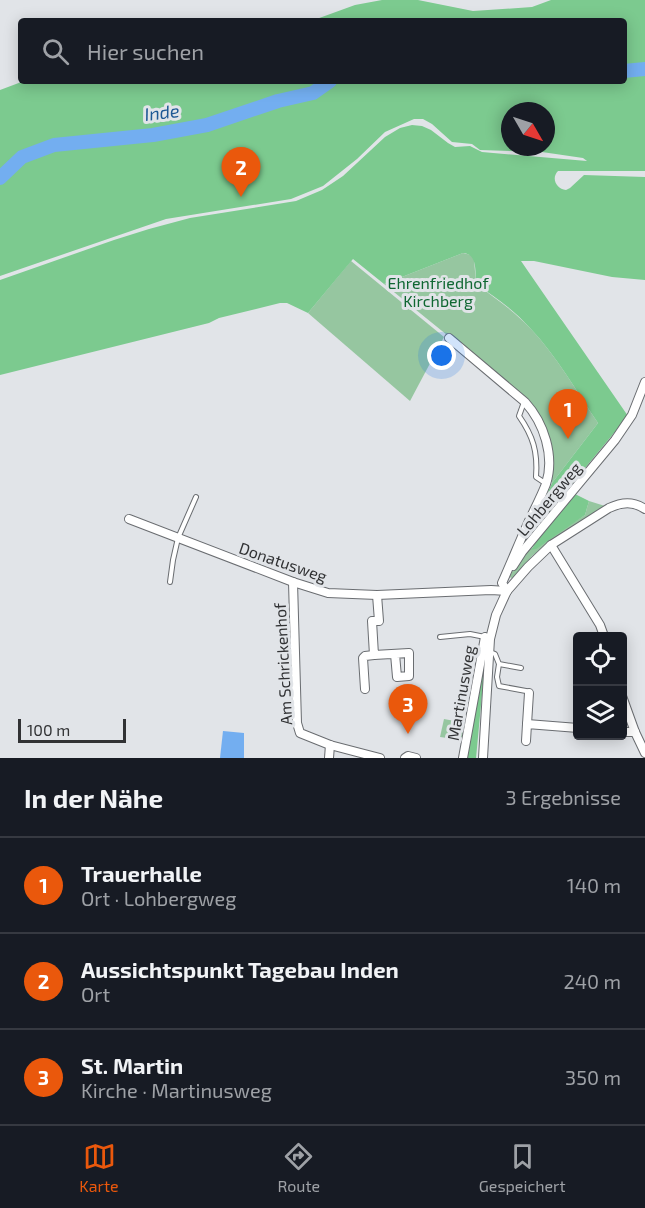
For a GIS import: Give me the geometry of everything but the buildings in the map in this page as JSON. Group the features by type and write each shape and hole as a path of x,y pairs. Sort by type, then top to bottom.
{"street":[{"name":"Lohbergweg","path":"449,338 534,411 547,445 550,462 546,484 502,583 507,591"},
{"name":"Lohbergweg","path":"507,571 512,568 522,552 615,440 632,415 645,382"},
{"path":"483,758 489,652 487,638 507,591 551,545 609,508 620,503 630,503 645,509"},
{"name":"Donatusweg","path":"129,519 293,582 328,593 377,595 507,591"},
{"path":"551,545 603,632"},
{"name":"Am Schrickenhof","path":"293,582 297,723 300,733 330,745 380,758"},
{"path":"374,655 372,621 378,621 377,595"},
{"name":"Martinusweg","path":"463,758 487,638"},
{"path":"365,688 363,658 395,654"},
{"path":"526,741 529,693"},
{"path":"627,710 645,753"},
{"path":"527,724 573,728"},
{"path":"627,732 635,732"},
{"path":"329,758 330,745"},
{"path":"405,758 408,756 416,758"}],"lane":[{"path":"525,402 519,416 528,428 534,444 537,460 536,477 546,484"},
{"path":"171,582 178,538 196,497"},
{"path":"440,637 470,634 487,638"},
{"path":"489,652 495,654 499,664 497,677 499,686 529,693"},
{"path":"499,664 521,668"}],"green space":[{"path":"382,0 418,0 473,11 532,7 551,0 645,0 645,171 558,171 555,180 560,188 566,190 584,175 645,177 645,280 612,277 534,261 521,261 628,416 528,537 552,483 598,423 540,339 524,321 476,284 475,264 468,254 463,253 384,284 353,259 308,313 287,303 280,303 0,375 0,280 114,240 190,218 296,201 322,190 343,176 385,137 400,128 412,125 422,126 455,147 470,146 482,152 501,154 501,156 587,161 583,158 555,154 555,102 501,102 501,151 480,150 472,144 452,142 432,124 423,119 414,119 385,132 357,159 323,186 291,199 166,219 0,276 0,90 18,83 627,84 627,18 319,18 355,5"},
{"name":"Ehrenfriedhof Kirchberg","path":"463,253 471,255 474,259 476,284 517,316 540,339 598,423 552,483 547,434 538,413 530,403 384,284"},
{"path":"351,261 444,337 410,401 308,313"},
{"path":"575,494 589,501 585,515 536,549 531,550 538,539"},
{"path":"589,501 605,506 552,540 532,556 514,577 510,577 538,539 531,549 585,515"},
{"path":"486,652 476,758 465,758"},
{"path":"444,719 465,723 461,740 440,737"}],"water":[{"path":"223,731 244,733 244,758 220,758"}],"waterway":[{"name":"Inde","path":"627,71 645,69"},
{"name":"Inde","path":"0,178 22,157 54,145 153,135 207,125 278,101 313,93 326,84"}],"place":[{"name":"Aussichtspunkt Tagebau Inden","path":"241,197"},
{"name":"Trauerhalle","path":"568,439"},
{"name":"St. Martin","path":"408,734"}]}
